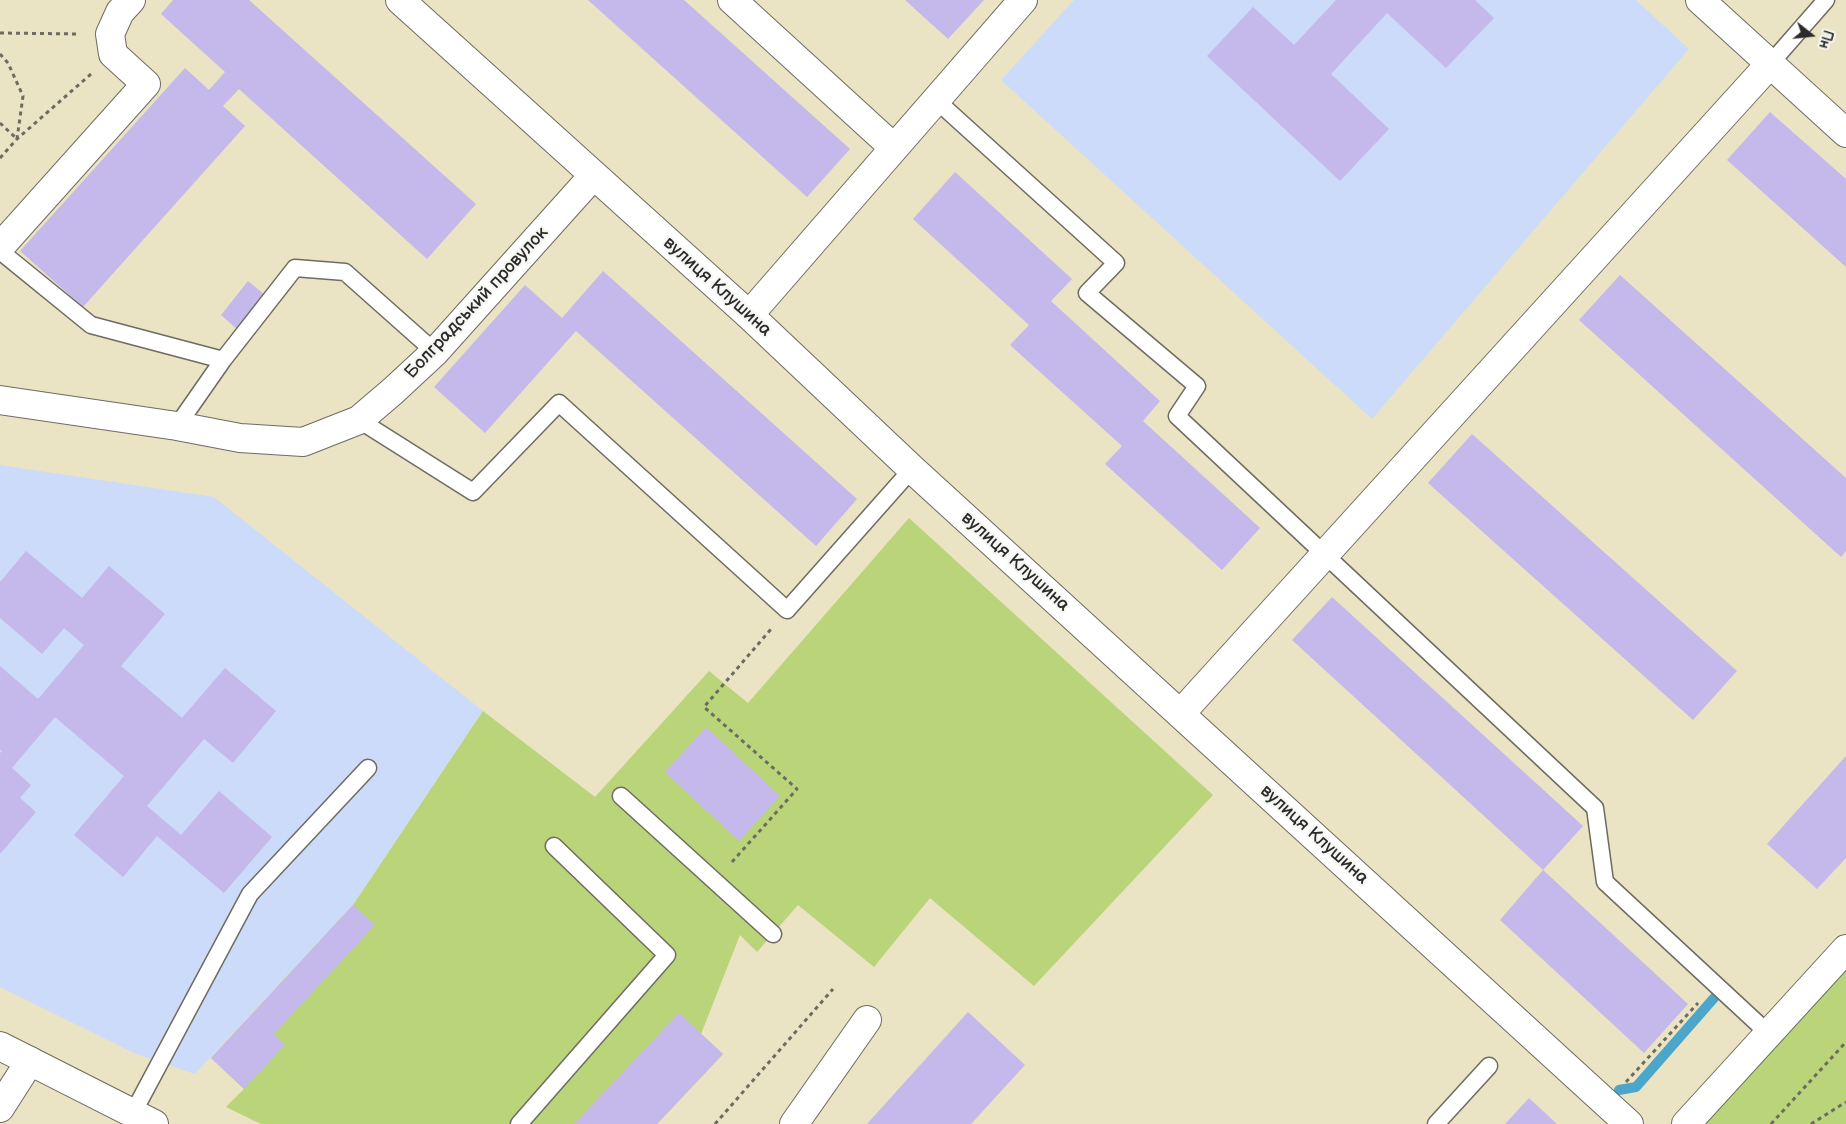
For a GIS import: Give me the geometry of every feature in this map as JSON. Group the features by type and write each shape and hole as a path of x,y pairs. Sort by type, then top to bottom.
{"street":[{"path":"0,249 146,84 112,44 120,12 131,0"},
{"path":"732,0 894,148"},
{"path":"749,315 1023,0"},
{"path":"1700,0 1846,133"},
{"name":"вулиця Клушина","path":"416,5 593,176 749,315 912,469 1629,1124"},
{"path":"1181,713 1770,64"},
{"name":"Болградський провулок","path":"0,400 177,426 240,438 303,442 359,420 435,352 593,176"},
{"path":"1686,1124 1846,949"},
{"path":"794,1124 867,1020"},
{"path":"0,1046 143,1119"},
{"path":"0,1108 30,1061"}],"lane":[{"path":"1770,64 1826,0"},
{"path":"936,100 1116,263 1086,293 1197,386 1177,416 1595,808 1606,882 1768,1034"},
{"path":"0,249 91,325 223,360"},
{"path":"177,426 223,360 295,268 345,272 435,352"},
{"path":"359,420 473,492 559,403 787,610 912,469"},
{"path":"143,1119 250,894 368,768"},
{"path":"621,796 773,934"},
{"path":"519,1124 667,956 554,846"},
{"path":"1436,1124 1489,1066"}],"path":[{"path":"0,33 112,44"},
{"path":"0,158 112,44"},
{"path":"0,54 8,63 23,96 17,139"},
{"path":"0,123 17,139"},
{"path":"715,882 797,789 704,707 787,610"},
{"path":"1626,1083 1715,984"},
{"path":"715,1124 833,988"},
{"path":"1771,1124 1846,1042"},
{"path":"1811,1124 1846,1102"}],"shaded area":[{"path":"1074,0 1636,0 1689,49 1372,419 1001,80"},
{"path":"0,465 214,497 483,711 353,905 195,1074 134,1053 0,987"}],"green space":[{"path":"909,518 1213,795 1034,986 930,898 874,967 798,905 757,952 740,935 701,1034 723,1054 657,1124 261,1124 226,1107 244,1089 211,1058 353,905 483,711 595,797 709,671 748,703"},
{"path":"1846,965 1846,1124 1701,1124"}],"building":[{"path":"173,0 249,0 476,204 427,259 239,89 223,106 245,126 83,307 20,251 185,68 209,90 225,72 161,14"},
{"path":"588,0 684,0 850,149 807,197"},
{"path":"905,0 984,0 948,39"},
{"path":"1336,0 1475,0 1494,18 1446,68 1387,13 1331,74 1389,129 1340,181 1207,56 1253,7 1294,45"},
{"path":"1770,112 1846,179 1846,267 1727,160"},
{"path":"955,172 1072,279 1051,301 1160,401 1143,421 1260,528 1222,570 1105,464 1122,446 1010,345 1029,325 913,219"},
{"path":"603,271 857,499 816,546 576,331 485,433 434,387 525,285 562,318"},
{"path":"1620,275 1846,478 1846,551 1841,557 1579,320"},
{"path":"248,281 265,295 237,329 221,315"},
{"path":"1472,434 1737,671 1693,720 1428,483"},
{"path":"26,551 82,598 109,566 165,614 121,666 182,718 225,668 276,711 233,763 204,739 147,806 181,835 219,791 272,837 224,893 157,836 123,877 74,835 124,776 55,717 12,768 31,785 20,798 36,812 0,854 0,753 2,751 0,750 0,666 38,699 84,645 64,628 42,654 0,618 0,582"},
{"path":"1332,597 1583,826 1543,870 1292,640"},
{"path":"706,727 780,796 739,841 665,772"},
{"path":"1846,756 1846,858 1817,889 1767,844"},
{"path":"1543,870 1688,1004 1644,1053 1500,920"},
{"path":"353,905 375,925 274,1034 285,1045 244,1089 211,1058"},
{"path":"968,1012 1025,1065 971,1124 867,1124"},
{"path":"679,1013 723,1054 657,1124 574,1124"},
{"path":"1529,1098 1557,1124 1505,1124"}],"waterway":[{"path":"1619,1090 1636,1087 1721,990"}]}
